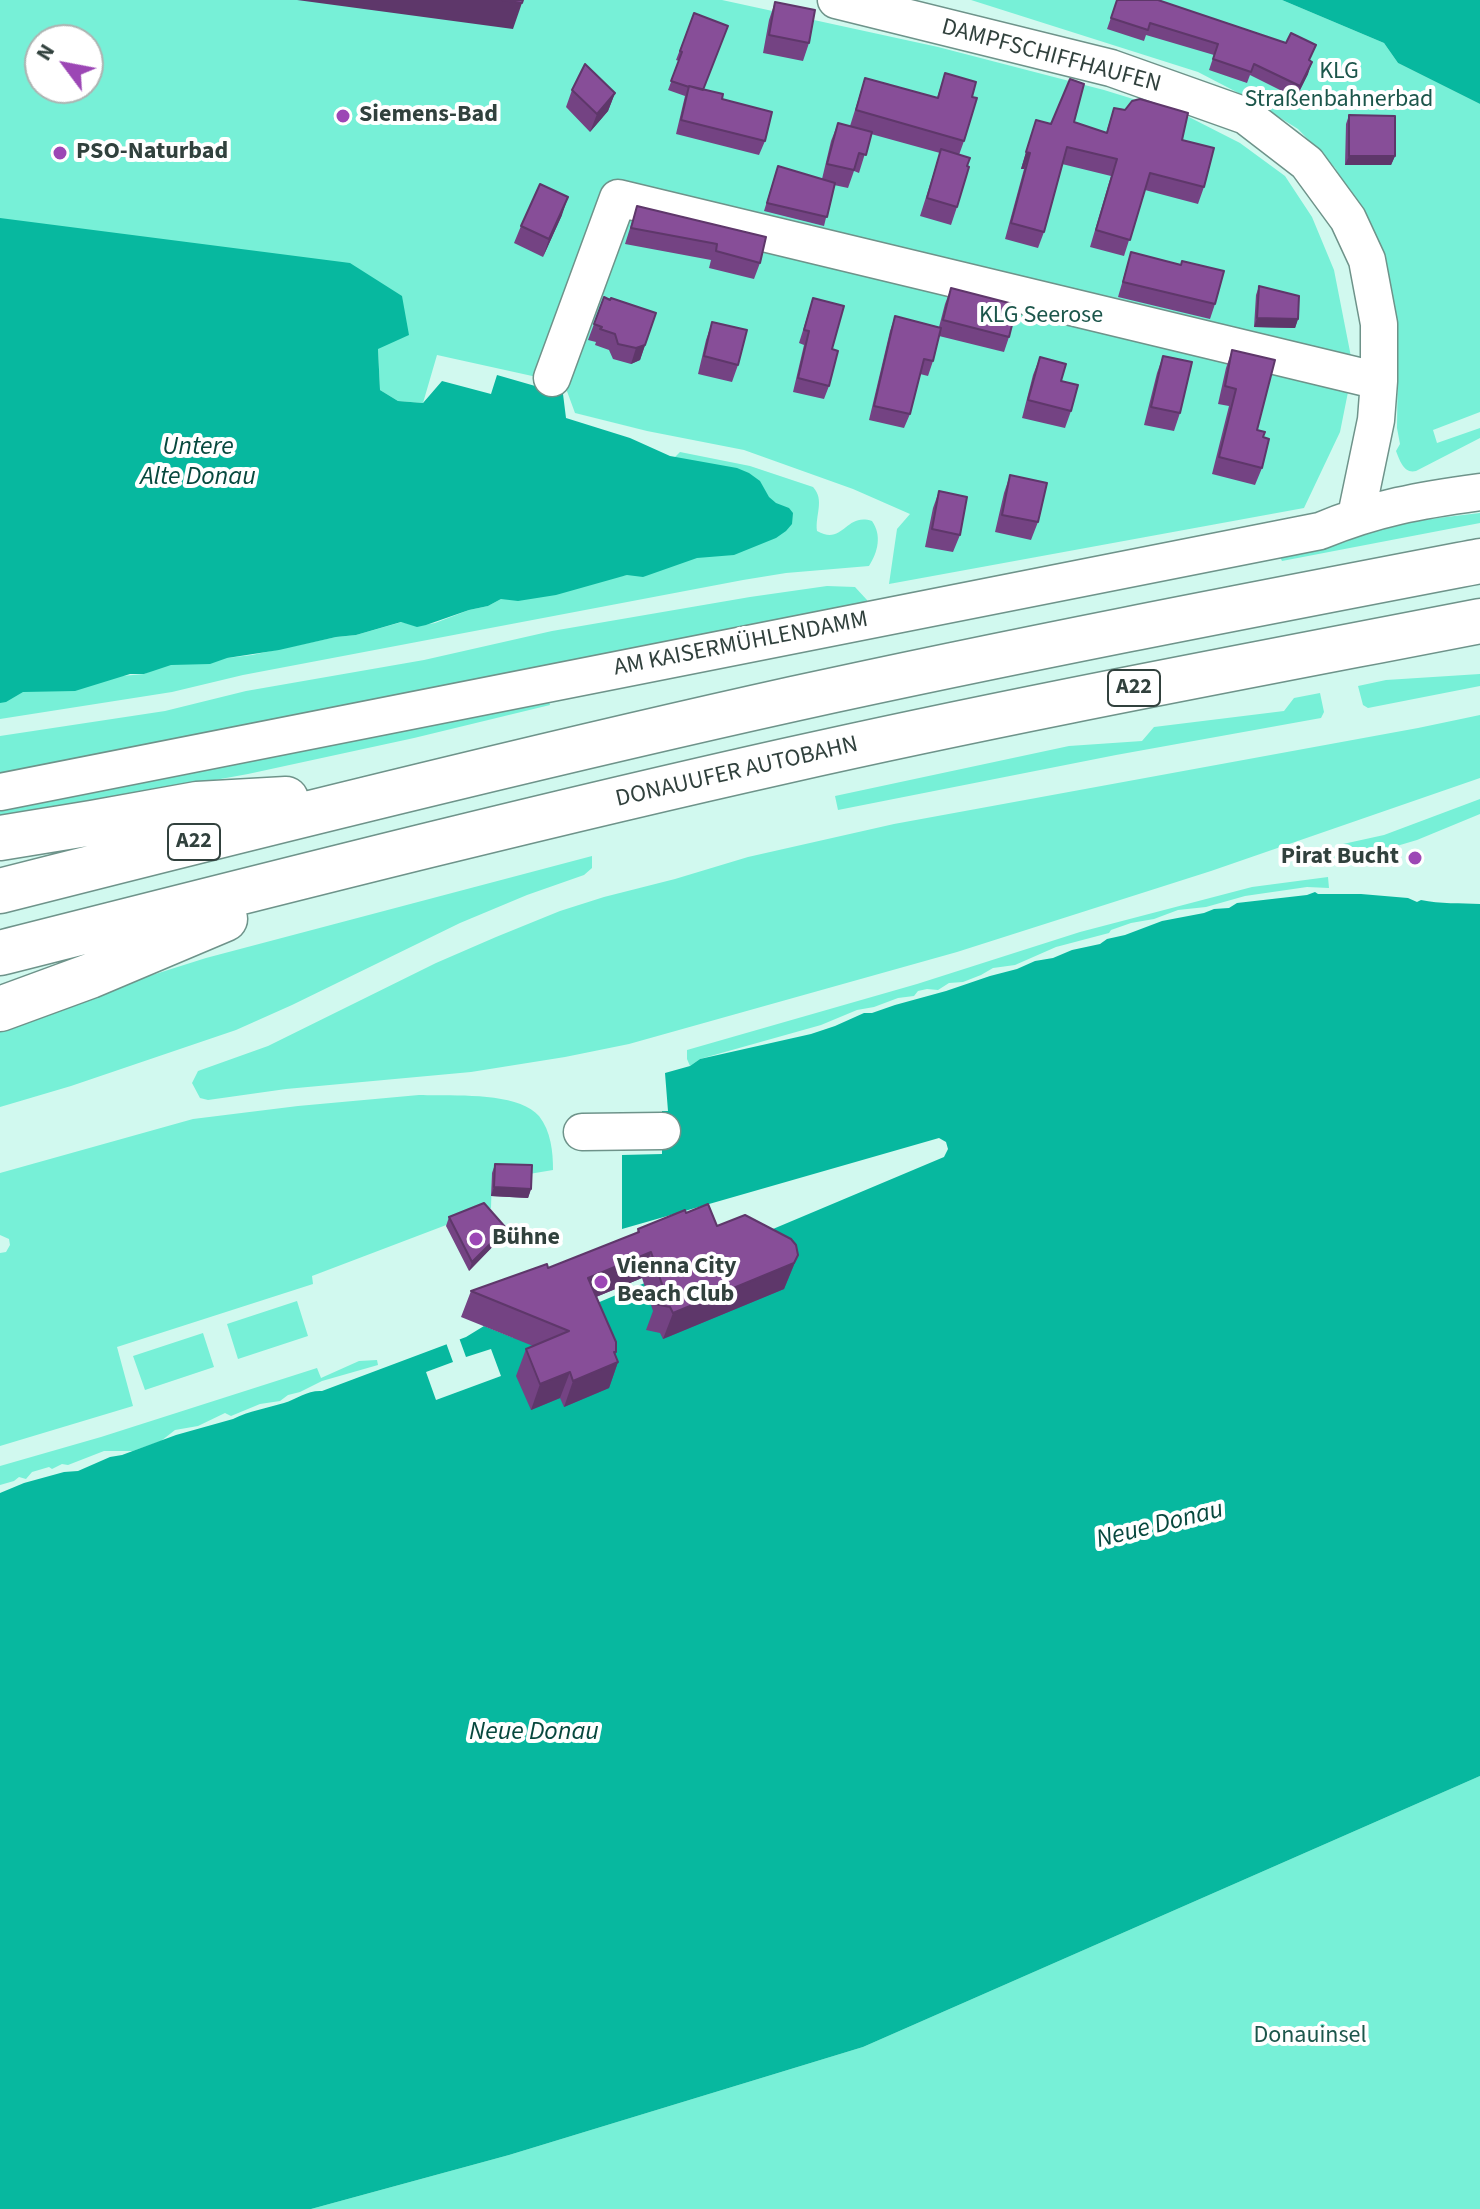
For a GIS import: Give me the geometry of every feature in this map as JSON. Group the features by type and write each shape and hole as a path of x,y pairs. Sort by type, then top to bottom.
{"highway":[{"name":"A22","path":"0,891 388,794 794,699 1080,639 1480,561"},
{"name":"DONAUUFER AUTOBAHN","path":"0,953 352,864 788,760 1104,694 1480,621"},
{"path":"0,838 197,804 388,794"},
{"path":"0,1009 90,976 352,864"}],"street":[{"name":"DAMPFSCHIFFHAUFEN","path":"836,0 1111,68 1246,116 1307,163 1348,219 1367,260 1379,324 1376,420 1356,516"},
{"path":"552,378 618,198 1379,381"},
{"name":"AM KAISERMÜHLENDAMM","path":"0,792 1320,531 1356,516 1412,502 1480,492"},
{"path":"582,1132 662,1131"}],"green space":[{"name":"KLG Seerose","path":"0,0 722,0 938,47 1104,90 1185,115 1240,143 1285,176 1312,217 1334,270 1353,367 1340,432 1304,508 889,584 897,529 910,514 853,489 744,450 575,413 564,383 437,355 423,403 398,401 380,390 378,349 0,219"},
{"name":"KLG Straßenbahnerbad","path":"971,0 1282,0 1384,43 1398,63 1480,104 1480,412 1433,430 1437,443 1480,428 1480,438 1416,471 1408,471 1401,463 1396,451 1400,444 1397,428 1398,352 1385,261 1335,168 1298,129 1198,72"},
{"path":"680,452 750,466 813,487 819,502 817,531 826,535 839,532 856,521 872,521 878,544 869,566 743,580 243,675 172,692 0,719 0,687 144,674 181,658 252,655 356,635 402,622 417,626 435,623 501,599 627,575 639,567 675,457"},
{"path":"1480,513 1480,523 1282,561 1280,557 1348,541 1379,525"},
{"path":"827,586 855,587 867,600 868,606 0,775 0,736 165,711 246,691 424,660 552,631"},
{"path":"1480,674 1480,686 1368,708 1363,705 1358,686 1386,680"},
{"path":"1320,693 1324,712 1321,718 838,810 835,796 1069,746 1142,741 1154,727 1284,711 1294,698"},
{"path":"548,697 550,705 414,738 248,774 0,819 0,806"},
{"path":"1480,715 1480,778 1211,871 957,952 629,1044 565,1057 471,1072 286,1089 208,1100 200,1098 192,1083 198,1071 268,1046 436,963 560,911 604,897 748,857 894,824"},
{"path":"1480,799 1480,814 1417,840 1325,864 1326,856 1343,844 1384,835"},
{"path":"592,856 592,868 584,875 460,923 236,1030 0,1107 0,1029 108,989 206,958"},
{"path":"1328,877 1329,888 1307,887 1245,896 1206,907 1178,910 1056,947 1015,965 993,968 963,982 949,983 938,990 918,991 914,996 857,1010 821,1025 700,1059 690,1066 687,1059 687,1050 917,984 1080,932 1252,887"},
{"path":"419,1095 482,1096 516,1102 529,1108 539,1116 549,1135 553,1170 529,1174 492,1173 491,1208 312,1276 313,1284 117,1347 133,1406 0,1446 0,1253 6,1252 10,1245 9,1239 0,1235 0,1173 193,1119"},
{"path":"297,1301 308,1336 238,1359 227,1324"},
{"path":"203,1333 214,1367 145,1390 133,1356"},
{"path":"377,1360 378,1365 322,1381 280,1401 260,1404 231,1416 225,1413 198,1426 175,1430 161,1441 133,1451 104,1451 68,1465 32,1472 26,1479 19,1477 0,1485 0,1466 317,1368 321,1378 359,1361"},
{"name":"Donauinsel","path":"1480,1776 1480,2209 311,2209 509,2155 863,2047"}],"water":[{"path":"1282,0 1480,0 1480,104 1398,63 1384,43"},
{"name":"Untere Alte Donau","path":"0,218 350,263 402,296 409,335 378,349 380,390 398,401 423,403 442,381 491,394 497,375 563,394 566,418 630,438 670,456 749,473 760,481 769,497 789,508 793,513 792,524 776,538 734,555 697,558 643,577 627,575 556,595 518,601 501,599 488,606 417,627 401,622 356,635 227,658 210,664 171,665 75,691 23,692 0,703"},
{"name":"Neue Donau","path":"1315,892 1408,898 1417,902 1480,904 1480,1776 863,2047 509,2155 311,2209 0,2209 0,1493 24,1483 78,1471 110,1457 284,1403 307,1393 322,1391 466,1337 484,1326 514,1338 944,1157 948,1149 946,1142 939,1138 622,1229 622,1155 662,1154 662,1111 668,1111 665,1073 690,1066 700,1059 811,1034 864,1013 1100,944 1162,921 1229,908 1237,903"}],"pier":[{"path":"458,1335 466,1357 491,1349 501,1376 436,1400 426,1372 453,1362 445,1340"}],"building":[{"path":"1117,0 1158,0 1286,43 1291,33 1316,45 1309,60 1312,62 1300,86 1254,64 1251,72 1213,59 1218,44 1150,23 1148,30 1111,18"},
{"path":"775,2 815,10 809,43 769,35"},
{"path":"694,13 728,26 703,90 671,81"},
{"path":"585,64 615,93 597,114 572,90"},
{"path":"945,73 976,82 972,97 977,98 964,141 856,110 865,78 938,98"},
{"path":"1070,79 1084,84 1074,122 1107,133 1114,108 1125,110 1132,101 1140,99 1188,113 1182,140 1214,148 1204,187 1150,173 1130,240 1096,230 1117,159 1067,147 1044,232 1011,223 1036,120 1051,124"},
{"path":"689,86 723,94 722,99 772,112 765,141 681,120"},
{"path":"1349,115 1395,116 1395,156 1349,156"},
{"path":"838,123 872,132 866,155 859,153 854,170 827,164"},
{"path":"941,149 970,158 957,207 927,198"},
{"path":"778,166 835,183 827,217 767,203"},
{"path":"540,184 568,197 549,239 521,226"},
{"path":"637,206 766,237 760,263 716,251 717,244 631,228"},
{"path":"1131,252 1181,265 1182,261 1224,271 1215,304 1123,282"},
{"path":"1259,286 1299,296 1298,319 1257,318"},
{"path":"951,288 1017,305 1009,337 943,320"},
{"path":"604,297 656,313 645,345 636,348 618,344 615,334 594,324"},
{"path":"813,298 844,306 832,349 838,351 829,386 798,378 809,331 804,330"},
{"path":"895,316 941,328 933,361 924,359 910,414 874,406"},
{"path":"712,322 747,330 738,365 704,356"},
{"path":"1232,350 1275,360 1257,430 1265,432 1263,437 1269,439 1262,468 1219,457 1236,389 1225,386"},
{"path":"1163,356 1192,362 1180,413 1151,407"},
{"path":"1040,357 1066,364 1061,381 1078,385 1071,411 1028,400"},
{"path":"1010,475 1047,483 1038,522 1002,515"},
{"path":"939,491 967,497 960,535 932,529"},
{"path":"495,1164 532,1165 531,1189 494,1187"},
{"name":"Bühne","path":"484,1203 506,1228 472,1262 449,1217"},
{"path":"708,1204 717,1226 745,1215 791,1239 798,1255 794,1263 673,1313 670,1307 655,1304 664,1290 651,1252 588,1278 616,1342 614,1352 618,1362 573,1381 570,1372 540,1384 526,1349 569,1331 471,1291 547,1264 548,1268 685,1210 686,1213"}],"place":[{"name":"Siemens-Bad","path":"343,116"},
{"name":"PSO-Naturbad","path":"60,153"},
{"name":"Pirat Bucht","path":"1415,858"},
{"name":"Bühne","path":"476,1239"},
{"name":"Vienna City Beach Club","path":"601,1282"}]}
